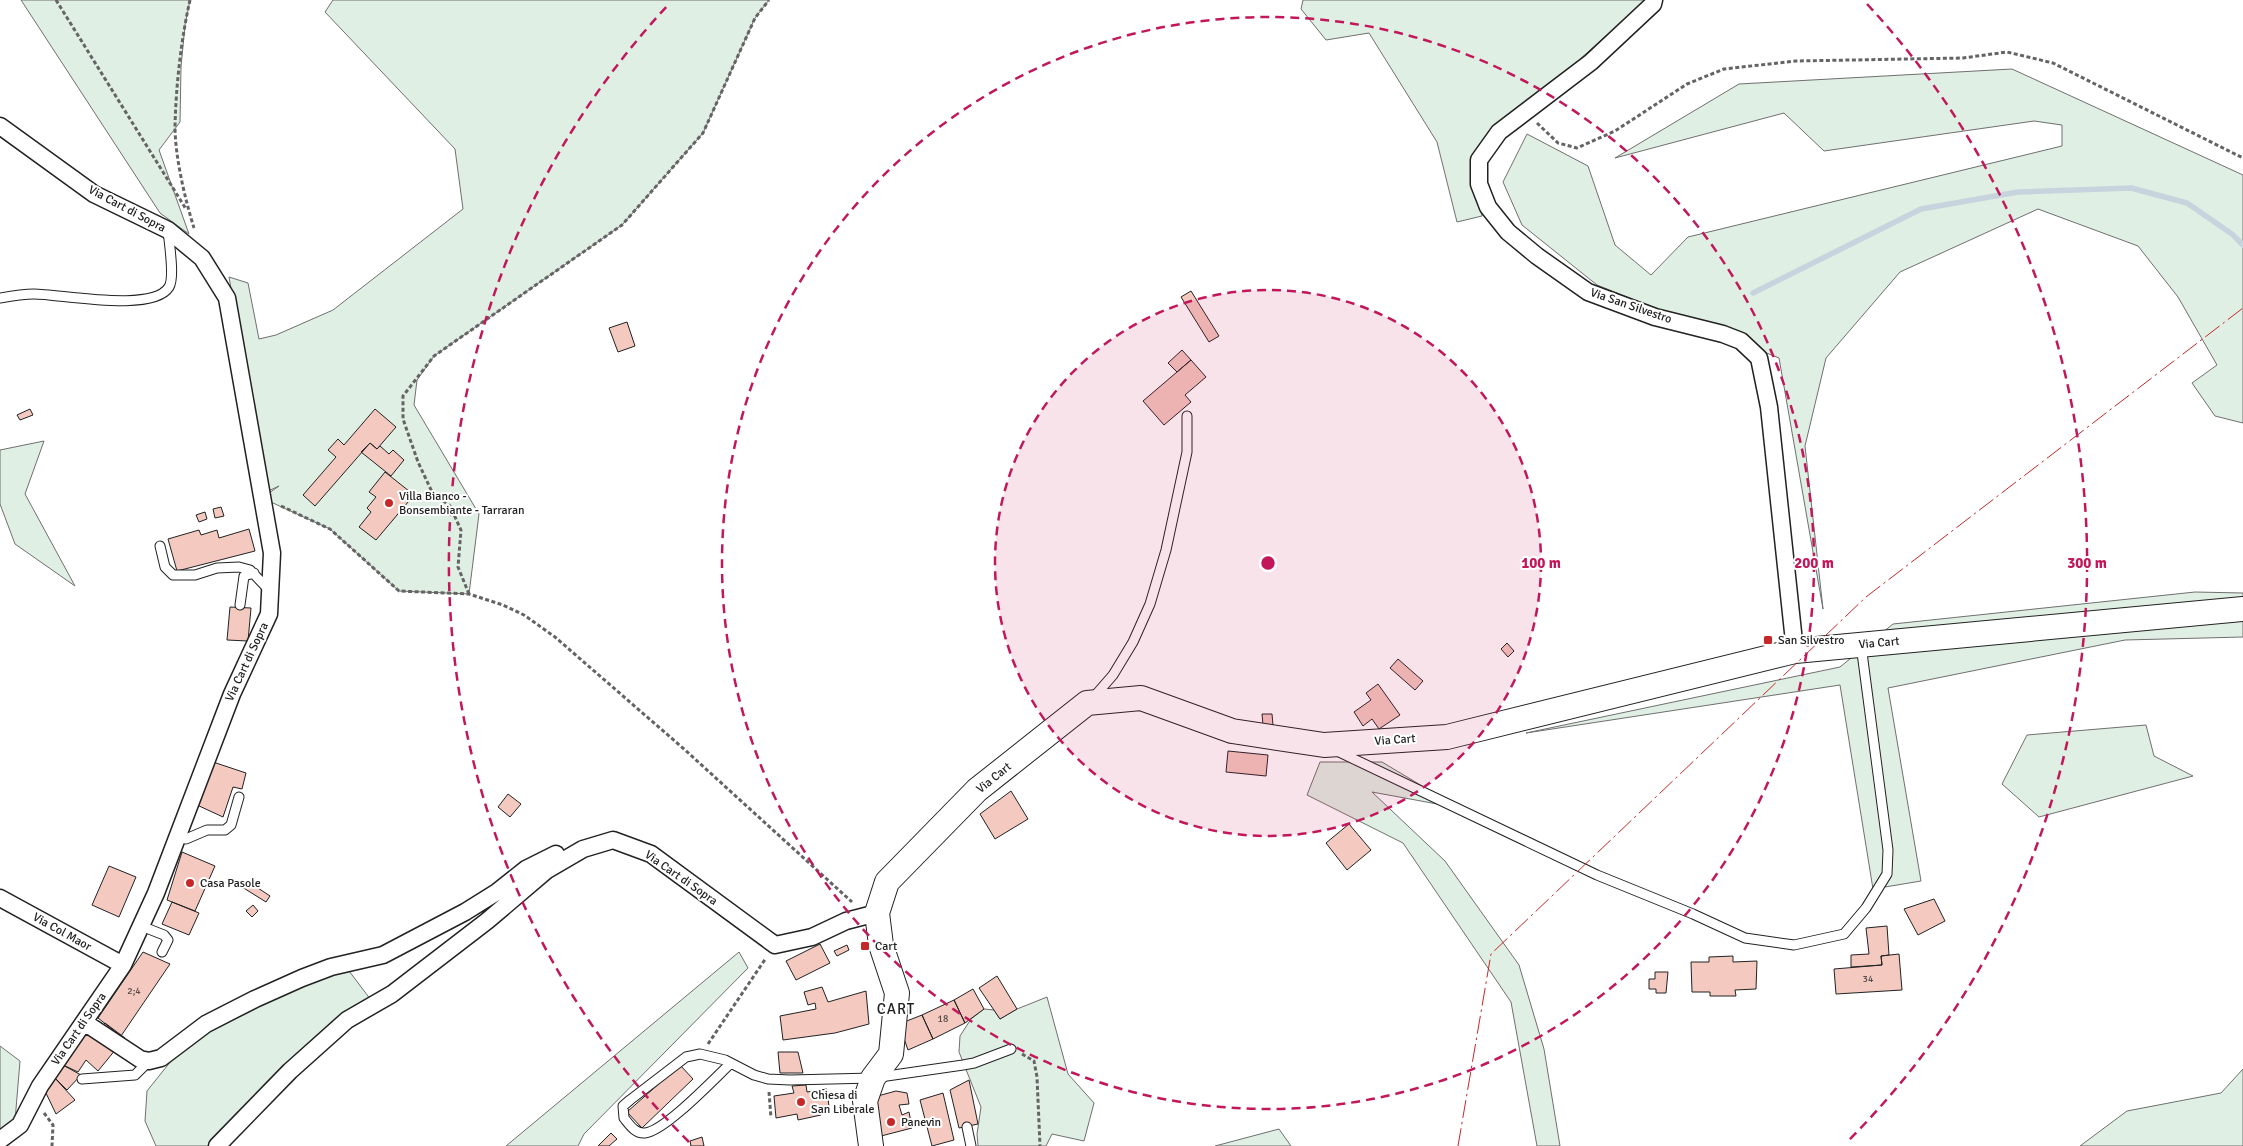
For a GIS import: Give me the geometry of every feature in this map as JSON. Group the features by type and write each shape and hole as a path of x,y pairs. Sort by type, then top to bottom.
{"street":[{"name":"Via San Silvestro","path":"1654,0 1653,4 1591,62 1499,132 1479,160 1479,184 1488,207 1508,232 1537,256 1588,292 1655,317 1723,334 1741,341 1759,358 1770,407 1795,651"},
{"name":"Via Cart di Sopra","path":"0,126 94,194 168,230 202,258 227,298 272,553 269,614 232,694 177,837 123,966 40,1086 20,1125 0,1140"},
{"name":"Via Cart","path":"871,1146 865,1101 873,1078 891,1054 897,993 881,944 878,913 887,882 977,790 1088,703 1141,698 1232,731 1324,745 1447,737 1795,651 2243,609"},
{"name":"Via Cart di Sopra","path":"613,840 651,854 775,944"},
{"path":"84,1022 133,1056 149,1061 161,1058 206,1024 255,999 331,967 383,955 428,933 497,892 526,869 558,853 588,841 613,840"},
{"path":"217,1146 290,1071 347,1020 392,994 487,922 547,870 582,849 613,840"},
{"name":"Via Col Maor","path":"0,898 123,966"},
{"path":"775,944 812,937 846,921 878,913"}],"lane":[{"path":"0,298 35,294 92,300 126,300 153,297 164,293 170,286 172,277 168,230"},
{"path":"1088,703 1113,675 1133,642 1150,604 1166,550 1187,452 1187,416"},
{"path":"160,546 165,567 173,575 196,575 218,568 239,567 254,573 270,591"},
{"path":"240,605 244,576 254,573"},
{"path":"1324,745 1597,875 1693,914 1745,938 1794,945 1844,934 1866,908 1887,874 1888,850 1861,645"},
{"path":"177,837 186,839 207,830 226,830 231,825 239,797"},
{"path":"141,926 164,934 168,940 162,952"},
{"path":"731,1062 675,1115 655,1128 645,1133 637,1132 624,1118 623,1106 686,1057 700,1054 713,1055 731,1062 754,1075 768,1079 873,1078 974,1064 1011,1049"},
{"path":"82,1079 136,1075 149,1061"},
{"path":"967,1127 970,1146"}],"path":[{"path":"56,0 189,213"},
{"path":"190,0 185,25 175,128 185,198 202,258"},
{"path":"469,594 458,567 461,530 450,506 432,492 418,462 402,419 403,396 434,356 622,226 703,133 755,18 769,0"},
{"path":"1526,110 1543,132 1558,143 1577,148 1616,131 1687,84 1724,69 1796,61 1963,58 2007,52 2053,63 2243,158"},
{"path":"262,498 330,529 399,591 469,594 503,605 524,615 555,637 684,748 855,904 878,913"},
{"path":"700,1054 775,944"},
{"path":"1011,1049 1034,1061 1037,1077 1040,1146"},
{"path":"768,1079 771,1118"},
{"path":"31,1103 47,1114 53,1125 52,1146"}],"green space":[{"path":"21,0 190,0 185,25 181,67 180,122 159,150 189,234 160,213"},
{"path":"333,0 769,0 755,18 703,133 622,225 434,356 417,380 414,405 479,514 469,594 399,591 330,529 262,498 279,486 266,492 229,277 248,283 259,339 276,335 333,310 463,209 455,149 325,12"},
{"path":"1303,0 1646,0 1472,156 1482,216 1457,222 1437,142 1369,33 1326,40 1301,9"},
{"path":"2012,69 2243,175 2243,423 2215,416 2192,383 2217,365 2178,297 2138,246 2038,209 1900,272 1826,358 1805,446 1823,609 1779,358 1597,285 1522,225 1503,182 1527,134 1588,166 1615,245 1651,275 1688,237 2062,146 2062,125 2034,121 1824,151 1784,113 1615,158 1739,84"},
{"path":"44,441 25,494 75,586 15,544 0,504 0,450"},
{"path":"2195,592 2243,593 2243,637 2125,640 1888,688 1921,881 1873,889 1840,685 1526,733 1840,667 1893,624"},
{"path":"2146,725 2154,756 2193,776 2039,817 2002,784 2027,735"},
{"path":"1320,762 1382,762 1459,808 1372,792 1445,861 1519,965 1544,1049 1560,1146 1537,1146 1511,1002 1403,843 1307,795"},
{"path":"739,952 748,968 584,1134 578,1146 506,1146"},
{"path":"343,963 374,1004 217,1146 156,1146 145,1121 147,1091 191,1036"},
{"path":"1047,997 1068,1074 1094,1103 1084,1141 1052,1134 1046,1146 978,1146 977,1134 981,1107 959,1052 960,1036 971,1019 984,1009 994,1010 1000,1019 1017,1009"},
{"path":"0,1046 20,1061 15,1121 0,1134"},
{"path":"2243,1069 2243,1146 2080,1146 2127,1111 2221,1093"},
{"path":"1279,1129 1291,1146 1215,1146"}],"building":[{"path":"1191,291 1219,336 1209,342 1181,297"},
{"path":"627,322 635,346 618,352 609,328"},
{"path":"1182,350 1191,360 1177,372 1168,363"},
{"path":"1191,360 1206,377 1185,395 1191,402 1164,425 1143,401"},
{"path":"30,409 33,415 20,420 17,415"},
{"path":"375,409 396,427 377,449 370,443 315,506 303,495 336,457 328,450 338,439 344,445"},
{"path":"370,443 377,449 380,446 389,454 393,450 404,460 391,476 361,452"},
{"name":"Villa Bianco - Bonsembiante - Tarraran","path":"385,472 414,495 376,540 359,527 371,512 367,508 376,497 369,492"},
{"path":"221,507 224,516 215,518 213,509"},
{"path":"205,512 207,519 199,522 196,515"},
{"path":"249,529 255,551 177,571 168,539 199,530 201,535 217,530 219,538"},
{"path":"230,607 251,608 248,641 227,640"},
{"path":"1507,643 1514,651 1508,657 1501,649"},
{"path":"1398,659 1423,681 1415,690 1390,668"},
{"path":"1378,684 1400,715 1379,729 1372,719 1363,726 1354,712 1371,700 1366,693"},
{"path":"1262,714 1272,714 1273,725 1263,725"},
{"path":"1228,751 1268,755 1266,776 1226,772"},
{"path":"213,762 246,773 242,789 233,787 223,817 197,805"},
{"path":"1011,791 1028,819 995,839 980,814"},
{"path":"508,794 521,804 510,817 498,807"},
{"path":"1349,824 1371,850 1347,870 1326,843"},
{"name":"Casa Pasole","path":"182,852 215,866 195,911 167,900"},
{"path":"109,866 136,877 119,917 92,905"},
{"path":"246,880 270,896 266,902 242,887"},
{"path":"1934,899 1945,921 1918,935 1904,909"},
{"path":"172,902 199,913 189,935 162,924"},
{"path":"253,905 258,911 252,917 246,911"},
{"path":"1887,926 1889,955 1881,956 1882,965 1851,967 1851,955 1869,954 1866,928"},
{"path":"820,944 830,963 796,980 786,961"},
{"path":"847,945 849,950 837,956 834,951"},
{"path":"143,952 170,964 121,1036 98,1018"},
{"path":"1899,954 1902,990 1836,994 1834,969 1882,965 1881,956"},
{"path":"1733,956 1733,962 1757,961 1756,989 1735,990 1736,996 1710,996 1710,992 1692,992 1691,962 1709,962 1709,957"},
{"path":"1655,972 1668,972 1666,993 1656,993 1656,989 1649,989 1649,979 1655,979"},
{"path":"997,976 1017,1009 1000,1019 979,988"},
{"path":"822,987 828,1002 866,991 869,1024 835,1033 783,1040 780,1016 816,1009 815,1003 808,1005 804,992"},
{"path":"973,989 984,1009 965,1023 954,1000"},
{"path":"954,1000 965,1023 933,1039 922,1015"},
{"path":"922,1015 933,1039 908,1050 899,1024"},
{"path":"105,1023 125,1038 98,1071 86,1060 78,1072 61,1064 86,1033 92,1037"},
{"path":"778,1052 798,1052 803,1073 780,1073"},
{"path":"61,1064 81,1075 67,1090 52,1075"},
{"path":"680,1065 693,1079 642,1128 627,1112"},
{"path":"52,1075 75,1100 56,1114 45,1091"},
{"path":"969,1080 978,1124 959,1128 950,1090"},
{"name":"Chiesa di San Liberale","path":"806,1085 807,1092 827,1089 829,1107 820,1108 821,1115 798,1120 797,1114 776,1118 774,1096 794,1093 792,1086"},
{"path":"896,1091 907,1093 909,1104 899,1105 902,1115 909,1112 912,1128 881,1136 874,1097"},
{"path":"943,1093 954,1140 932,1146 920,1100"},
{"path":"611,1133 617,1139 609,1146 598,1146"},
{"path":"702,1137 704,1146 691,1146 690,1141"}],"waterway":[{"path":"1753,293 1921,209 2018,192 2131,188 2187,203 2232,234 2243,245"}],"power":[{"path":"1458,1146 1491,954 1866,597 2243,308"}],"place":[{"name":"Villa Bianco - Bonsembiante - Tarraran","path":"389,503"},
{"name":"San Silvestro","path":"1768,640"},
{"name":"Casa Pasole","path":"190,883"},
{"name":"Cart","path":"865,946"},
{"name":"Chiesa di San Liberale","path":"801,1102"},
{"name":"Panevin","path":"891,1122"}],"district":[{"name":"CART","path":"896,1009"}]}
